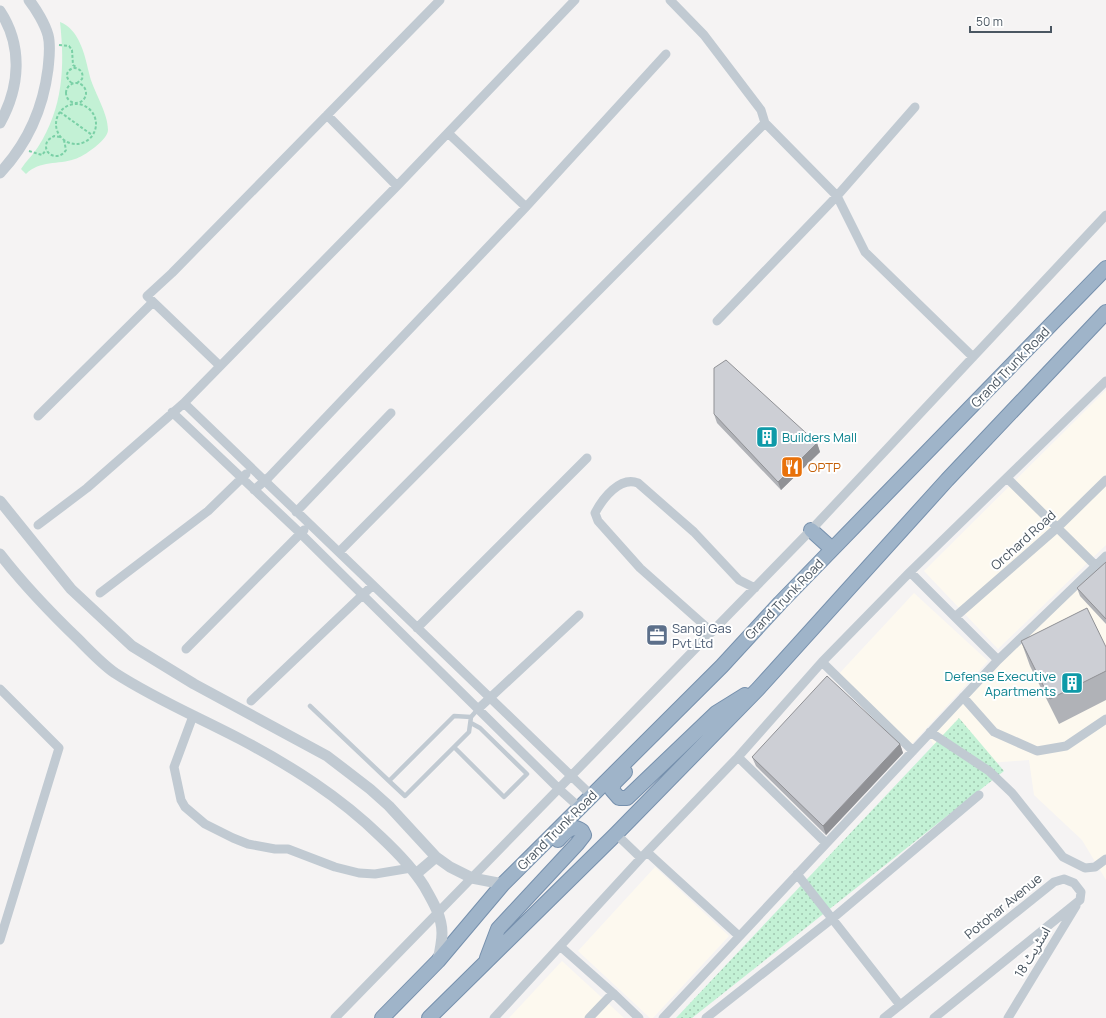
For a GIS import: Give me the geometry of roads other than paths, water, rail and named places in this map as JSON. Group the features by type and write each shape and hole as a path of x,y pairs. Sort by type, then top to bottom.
{"highway":[{"name":"Grand Trunk Road","path":"382,1018 438,961 503,884 722,666 832,549 1106,268"},
{"path":"429,1018 616,834 758,689 947,480 1106,312"},
{"path":"811,530 832,549"},
{"path":"722,666 696,703 614,783 612,790 614,795 618,798 627,798 716,713 741,697 758,689"},
{"path":"461,935 499,901 570,828 575,827 582,831 584,835 577,844 498,930 486,962"}],"street":[{"path":"0,173 21,146 35,123 43,99 49,45 48,34 29,0"},
{"path":"219,365 147,296 440,0"},
{"path":"38,525 87,488 184,403 219,365 397,186 576,0"},
{"path":"670,0 704,35 761,110 765,123 837,196 865,252 973,357"},
{"path":"0,11 9,26 15,43 16,66 12,97 0,123"},
{"path":"254,490 526,207 666,54"},
{"path":"716,321 837,196 915,107"},
{"path":"327,115 397,186"},
{"path":"339,552 765,123"},
{"path":"448,133 526,207"},
{"path":"335,1018 811,530 1106,215"},
{"path":"38,416 153,302"},
{"path":"494,1018 561,947 644,855 738,757 822,662 910,572 1105,385"},
{"path":"184,403 591,795"},
{"path":"172,412 300,533 579,807"},
{"path":"296,512 391,413"},
{"path":"417,628 587,458"},
{"path":"100,593 208,511 241,478 252,470"},
{"path":"1007,478 1096,566"},
{"path":"712,632 640,568 598,521 595,513 600,504 608,495 623,482 631,480 638,483 694,532 739,580 755,588"},
{"name":"Orchard Road","path":"955,617 1058,527 1106,480"},
{"path":"0,501 71,589 132,646 194,684 327,756 370,789 389,806 436,857 460,874 503,884"},
{"path":"186,649 300,533 310,525"},
{"path":"0,554 20,579 104,663 115,672 168,704 240,739 332,794 376,832 414,871 438,914 442,932 438,961"},
{"path":"663,1018 998,660 1106,556"},
{"path":"910,572 998,660"},
{"path":"251,702 373,585"},
{"path":"478,709 579,615"},
{"path":"822,662 913,751"},
{"path":"0,689 59,748 0,940"},
{"path":"963,697 994,732 1037,751 1066,746 1106,719"},
{"path":"193,716 174,767 185,807 205,824 248,844 275,849 288,849 336,867 359,873 375,874 414,871 436,857"},
{"path":"930,732 989,770 1012,794 1064,857 1086,868 1095,867 1106,859"},
{"path":"738,757 826,844"},
{"path":"706,1018 833,918 979,795"},
{"path":"616,834 644,855 739,936"},
{"path":"797,874 900,1005"},
{"name":"Potohar Avenue","path":"884,1018 1054,882 1064,879 1074,883 1081,892 1080,900"},
{"path":"934,1018 1080,900"},
{"name":"اسٹریٹ 18","path":"1008,1018 1080,900"},
{"path":"561,947 613,992 639,1018"},
{"path":"589,1018 613,992"}],"lane":[{"path":"310,706 405,796 469,732 471,717 478,709"},
{"path":"389,781 454,716 471,717"},
{"path":"454,747 504,797 527,774 480,728 471,723"}],"place":[{"name":"Builders Mall","path":"767,437"},
{"name":"OPTP","path":"792,467"},
{"name":"Sangi Gas Pvt Ltd","path":"657,635"},
{"name":"Defense Executive Apartments","path":"1072,683"}]}
